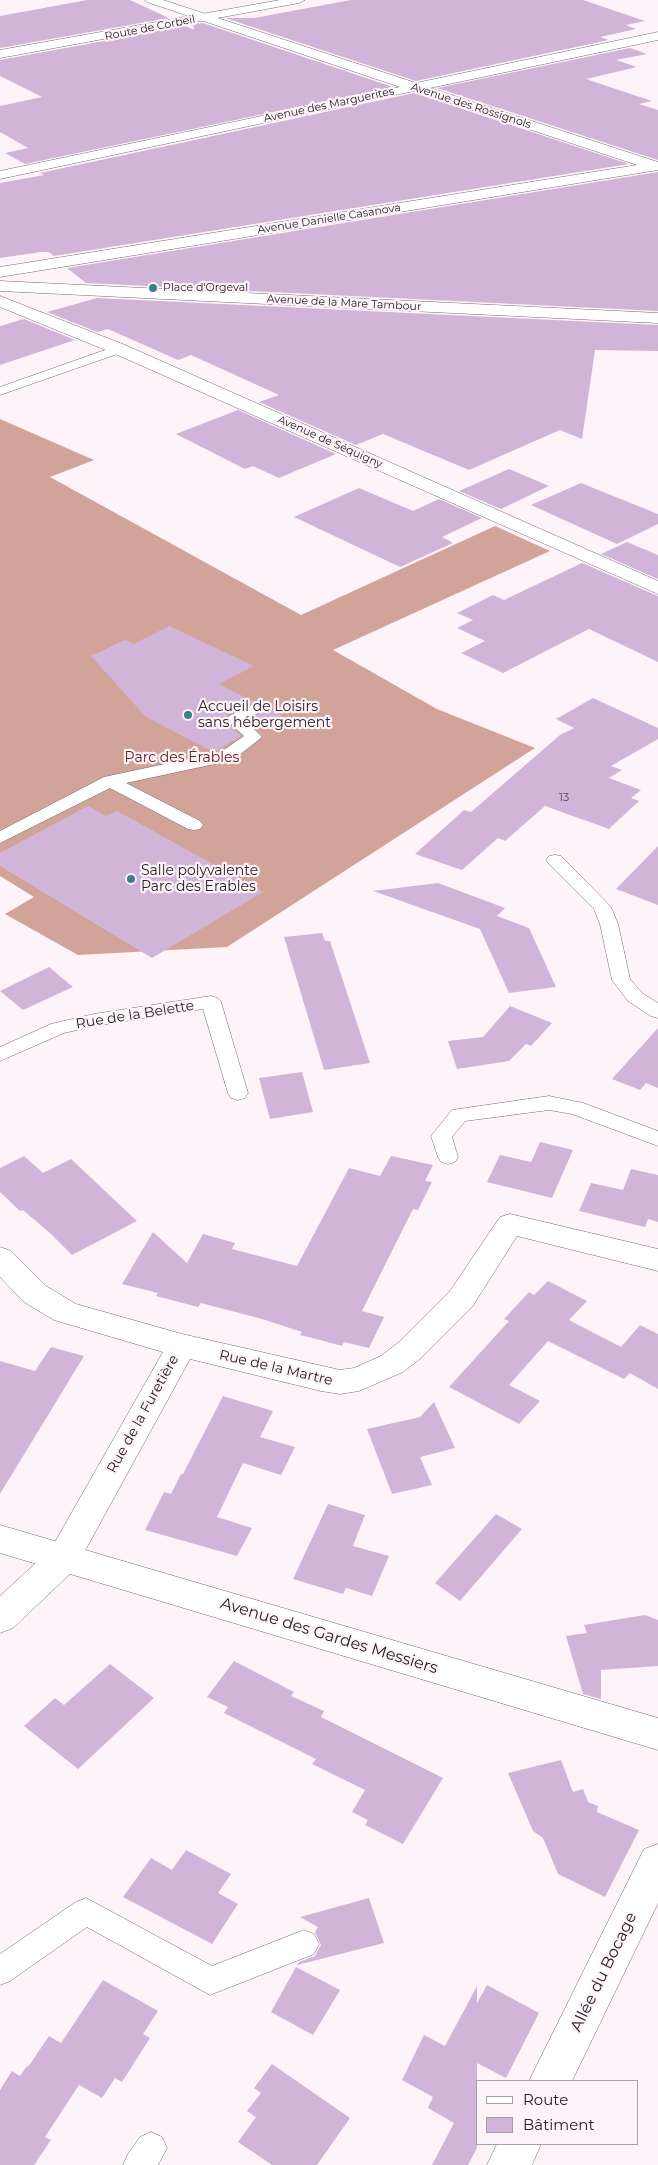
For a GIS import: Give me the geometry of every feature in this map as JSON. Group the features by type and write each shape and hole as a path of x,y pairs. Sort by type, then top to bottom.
{"street":[{"name":"Avenue des Rossignols","path":"151,0 657,167"},
{"name":"Route de Corbeil","path":"199,16 269,0"},
{"name":"Route de Corbeil","path":"0,53 199,16 299,0"},
{"name":"Avenue des Marguerites","path":"0,175 658,36"},
{"name":"Avenue Danielle Casanova","path":"0,272 657,167"},
{"path":"0,279 0,286"},
{"name":"Avenue de la Mare Tambour","path":"0,286 658,318"},
{"name":"Avenue de Séquigny","path":"0,301 119,349 658,588"},
{"name":"Rue de la Martre","path":"182,1346 322,1379 340,1382 359,1379 392,1364 410,1350 461,1299 510,1224 658,1260"},
{"name":"Rue de la Furetière","path":"0,1258 35,1294 66,1312 94,1322 182,1346 63,1559 0,1618"},
{"name":"Avenue des Gardes Messiers","path":"0,1539 658,1734"},
{"name":"Allée du Bocage","path":"550,2080 658,1862"},
{"path":"509,2165 519,2145"}],"lane":[{"path":"0,391 119,349"},
{"path":"0,838 110,781 227,756 254,738 235,719 260,706"},
{"path":"110,781 194,825"},
{"path":"555,860 602,907 609,924 621,980 635,996 658,1012"},
{"name":"Rue de la Belette","path":"0,1055 58,1028 94,1020 211,1002 238,1093"},
{"path":"448,1157 441,1136 459,1115 549,1103 576,1108 658,1139"},
{"path":"0,1971 86,1911 210,1981 304,1944"}],"green space":[{"name":"Parc des Érables","path":"0,419 94,460 50,477 301,615 495,526 550,551 333,650 437,709 535,748 227,947 78,955 5,914 34,897 0,876"}],"building":[{"path":"87,0 130,0 169,18 0,48 0,16"},
{"path":"351,0 583,0 645,21 626,25 636,29 600,37 609,40 416,81 225,18 254,18"},
{"path":"203,23 393,87 25,164 5,153 28,148 0,132 0,106 42,97 0,76 0,60 186,26 194,30 193,24"},
{"path":"630,48 647,54 616,60 637,67 586,79 652,101 639,104 658,110 658,160 437,88"},
{"path":"414,93 629,164 54,256 49,252 41,252 0,258 0,183 44,175 40,173"},
{"path":"658,172 658,311 86,283 67,268"},
{"path":"97,298 658,325 658,351 595,350 582,439 560,430 469,470 383,434 356,445 259,402 279,395 191,355 178,360 108,329 97,332 47,312"},
{"path":"24,319 75,340 0,365 0,326"},
{"path":"238,410 336,454 279,478 253,466 245,469 176,434"},
{"path":"509,469 549,486 501,509 459,491"},
{"path":"581,483 658,514 658,524 617,544 531,505"},
{"path":"359,488 413,511 439,499 482,518 442,537 453,543 400,567 294,517"},
{"path":"627,542 658,555 658,579 601,554"},
{"path":"582,563 658,596 658,662 589,629 503,673 461,653 485,641 457,628 473,620 457,613 493,595 504,600"},
{"path":"169,626 254,666 219,684 254,702 227,715 225,720 241,736 214,752 146,717 91,656 125,640 134,644"},
{"path":"593,698 658,728 658,739 611,766 622,770 609,778 641,790 631,798 639,801 609,829 545,806 505,841 498,838 462,870 415,854 464,810 471,812 560,735 574,728 556,719"},
{"path":"269,708 282,715 257,729 248,720"},
{"name":"Salle polyvalente Parc des Erables","path":"88,806 106,816 117,811 263,892 152,958 0,866 0,853"},
{"path":"658,846 658,905 616,889"},
{"path":"438,883 505,908 497,916 529,928 556,987 509,993 480,929 373,891"},
{"path":"322,933 325,941 330,941 370,1063 324,1070 284,937"},
{"path":"49,967 73,987 23,1010 0,991"},
{"path":"510,1006 552,1023 531,1046 526,1044 509,1061 457,1069 448,1041 483,1037"},
{"path":"658,1028 658,1088 646,1083 640,1090 612,1079"},
{"path":"302,1072 313,1112 270,1119 259,1078"},
{"path":"540,1142 573,1150 552,1198 487,1182 500,1155 531,1162"},
{"path":"24,1156 43,1173 71,1159 137,1221 72,1255 51,1234 23,1210 20,1211 0,1192 0,1168"},
{"path":"391,1156 433,1165 425,1181 432,1182 418,1210 413,1209 362,1311 384,1317 369,1348 344,1342 342,1346 300,1335 302,1332 262,1319 201,1303 198,1307 156,1296 158,1293 122,1284 153,1232 187,1263 203,1234 235,1243 232,1249 297,1266 349,1168 380,1176"},
{"path":"631,1169 658,1175 658,1222 648,1219 645,1227 579,1211 591,1183 623,1190"},
{"path":"548,1281 587,1301 569,1320 621,1347 640,1325 658,1334 658,1389 630,1373 624,1379 548,1341 509,1385 540,1401 519,1424 449,1387 509,1321 504,1319 529,1292 534,1295"},
{"path":"51,1347 84,1356 0,1494 0,1361 35,1371"},
{"path":"223,1396 273,1411 260,1437 295,1447 281,1475 243,1463 217,1517 252,1528 237,1556 145,1530 164,1492 171,1494 181,1474 183,1474"},
{"path":"434,1402 455,1448 420,1457 432,1485 392,1494 367,1429 420,1417"},
{"path":"328,1504 365,1515 353,1546 389,1556 372,1596 346,1588 343,1594 293,1579"},
{"path":"496,1514 522,1529 460,1601 435,1583"},
{"path":"645,1615 658,1620 658,1666 601,1670 601,1699 583,1694 566,1636 587,1633 584,1625"},
{"path":"234,1661 294,1692 291,1696 324,1711 321,1717 443,1778 403,1844 365,1825 368,1820 352,1812 365,1790 312,1764 316,1759 224,1713 228,1707 207,1697"},
{"path":"110,1664 154,1698 78,1769 24,1726 55,1698 64,1705"},
{"path":"561,1760 573,1792 583,1789 588,1802 598,1806 597,1812 639,1830 605,1897 558,1874 543,1838 533,1831 508,1773"},
{"path":"186,1850 231,1874 218,1893 238,1904 212,1944 123,1897 151,1858 172,1870"},
{"path":"369,1898 384,1943 297,1965 299,1962 315,1956 321,1945 315,1932 318,1927 300,1917"},
{"path":"296,1967 340,1990 313,2035 271,2012"},
{"path":"103,1980 158,2011 143,2034 150,2038 122,2082 115,2078 102,2098 79,2085 45,2137 51,2140 34,2165 0,2165 0,2090 12,2071 20,2076 49,2036 61,2043"},
{"path":"487,1985 539,2013 506,2078 477,2063 477,2148 468,2165 432,2165 454,2123 428,2108 433,2097 402,2080 424,2035 445,2046 477,1986 477,2003"},
{"path":"272,2064 350,2118 317,2165 272,2165 238,2142 256,2117 247,2111 261,2093 254,2088"}],"place":[{"name":"Place d'Orgeval","path":"153,288"},
{"name":"Accueil de Loisirs sans hébergement","path":"188,715"},
{"name":"Salle polyvalente Parc des Erables","path":"131,879"}]}
